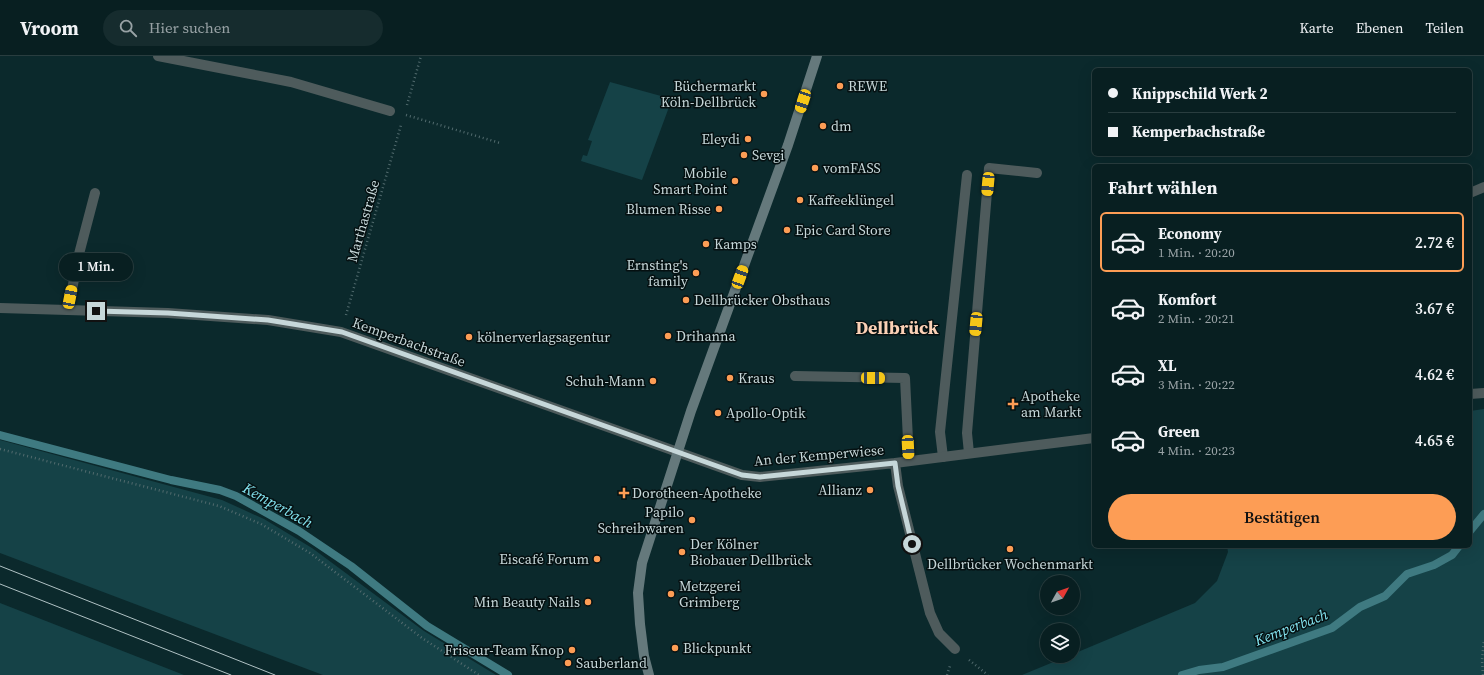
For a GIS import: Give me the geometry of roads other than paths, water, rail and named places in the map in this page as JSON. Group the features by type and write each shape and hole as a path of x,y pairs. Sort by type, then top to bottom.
{"street":[{"path":"158,56 291,82 390,111"},
{"path":"649,675 644,656 638,593 642,563 694,403 788,145 817,56"},
{"path":"969,453 967,433 989,168 1037,173"},
{"path":"943,457 940,432 967,175"},
{"path":"1472,192 1484,187"},
{"path":"68,310 79,254 95,193"},
{"name":"Kemperbachstraße","path":"0,308 168,313 268,320 342,332 678,452"},
{"path":"795,376 905,378 909,461"},
{"path":"1472,394 1484,393"},
{"name":"An der Kemperwiese","path":"678,452 742,475 760,477 895,463 1092,438"},
{"name":"An der Kemperwiese","path":"895,463 898,486 930,613 939,633 955,649"}],"waterway":[{"name":"Kemperbach","path":"0,435 171,480 220,490 236,496 299,531 351,566 427,626 508,675"},
{"name":"Kemperbach","path":"1472,529 1484,514"},
{"name":"Kemperbach","path":"1182,675 1199,670 1223,667 1332,628 1360,607 1385,596 1407,574 1434,565 1452,555 1457,548"}],"tram line":[{"path":"0,566 275,675"},
{"path":"0,584 231,675"}],"place":[{"name":"REWE","path":"840,86"},
{"name":"Büchermarkt Köln-Dellbrück","path":"764,94"},
{"name":"dm","path":"823,126"},
{"name":"Eleydi","path":"748,139"},
{"name":"Sevgi","path":"744,155"},
{"name":"vomFASS","path":"815,168"},
{"name":"Mobile Smart Point","path":"735,181"},
{"name":"Kaffeeklüngel","path":"800,200"},
{"name":"Blumen Risse","path":"719,209"},
{"name":"Epic Card Store","path":"787,230"},
{"name":"Kamps","path":"706,244"},
{"name":"Ernsting's family","path":"696,273"},
{"name":"Dellbrücker Obsthaus","path":"686,300"},
{"name":"Drihanna","path":"668,336"},
{"name":"kölnerverlagsagentur","path":"469,337"},
{"name":"Kraus","path":"730,378"},
{"name":"Schuh-Mann","path":"653,381"},
{"name":"Apotheke am Markt","path":"1013,404"},
{"name":"Apollo-Optik","path":"718,413"},
{"name":"Allianz","path":"870,490"},
{"name":"Dorotheen-Apotheke","path":"624,493"},
{"name":"Papilo Schreibwaren","path":"692,520"},
{"name":"Dellbrücker Wochenmarkt","path":"1010,549"},
{"name":"Der Kölner Biobauer Dellbrück","path":"682,552"},
{"name":"Eiscafé Forum","path":"597,559"},
{"name":"Metzgerei Grimberg","path":"671,594"},
{"name":"Min Beauty Nails","path":"588,602"},
{"name":"Blickpunkt","path":"675,648"},
{"name":"Friseur-Team Knop","path":"572,650"},
{"name":"Sauberland","path":"568,663"}],"district":[{"name":"Dellbrück","path":"897,327"}]}
